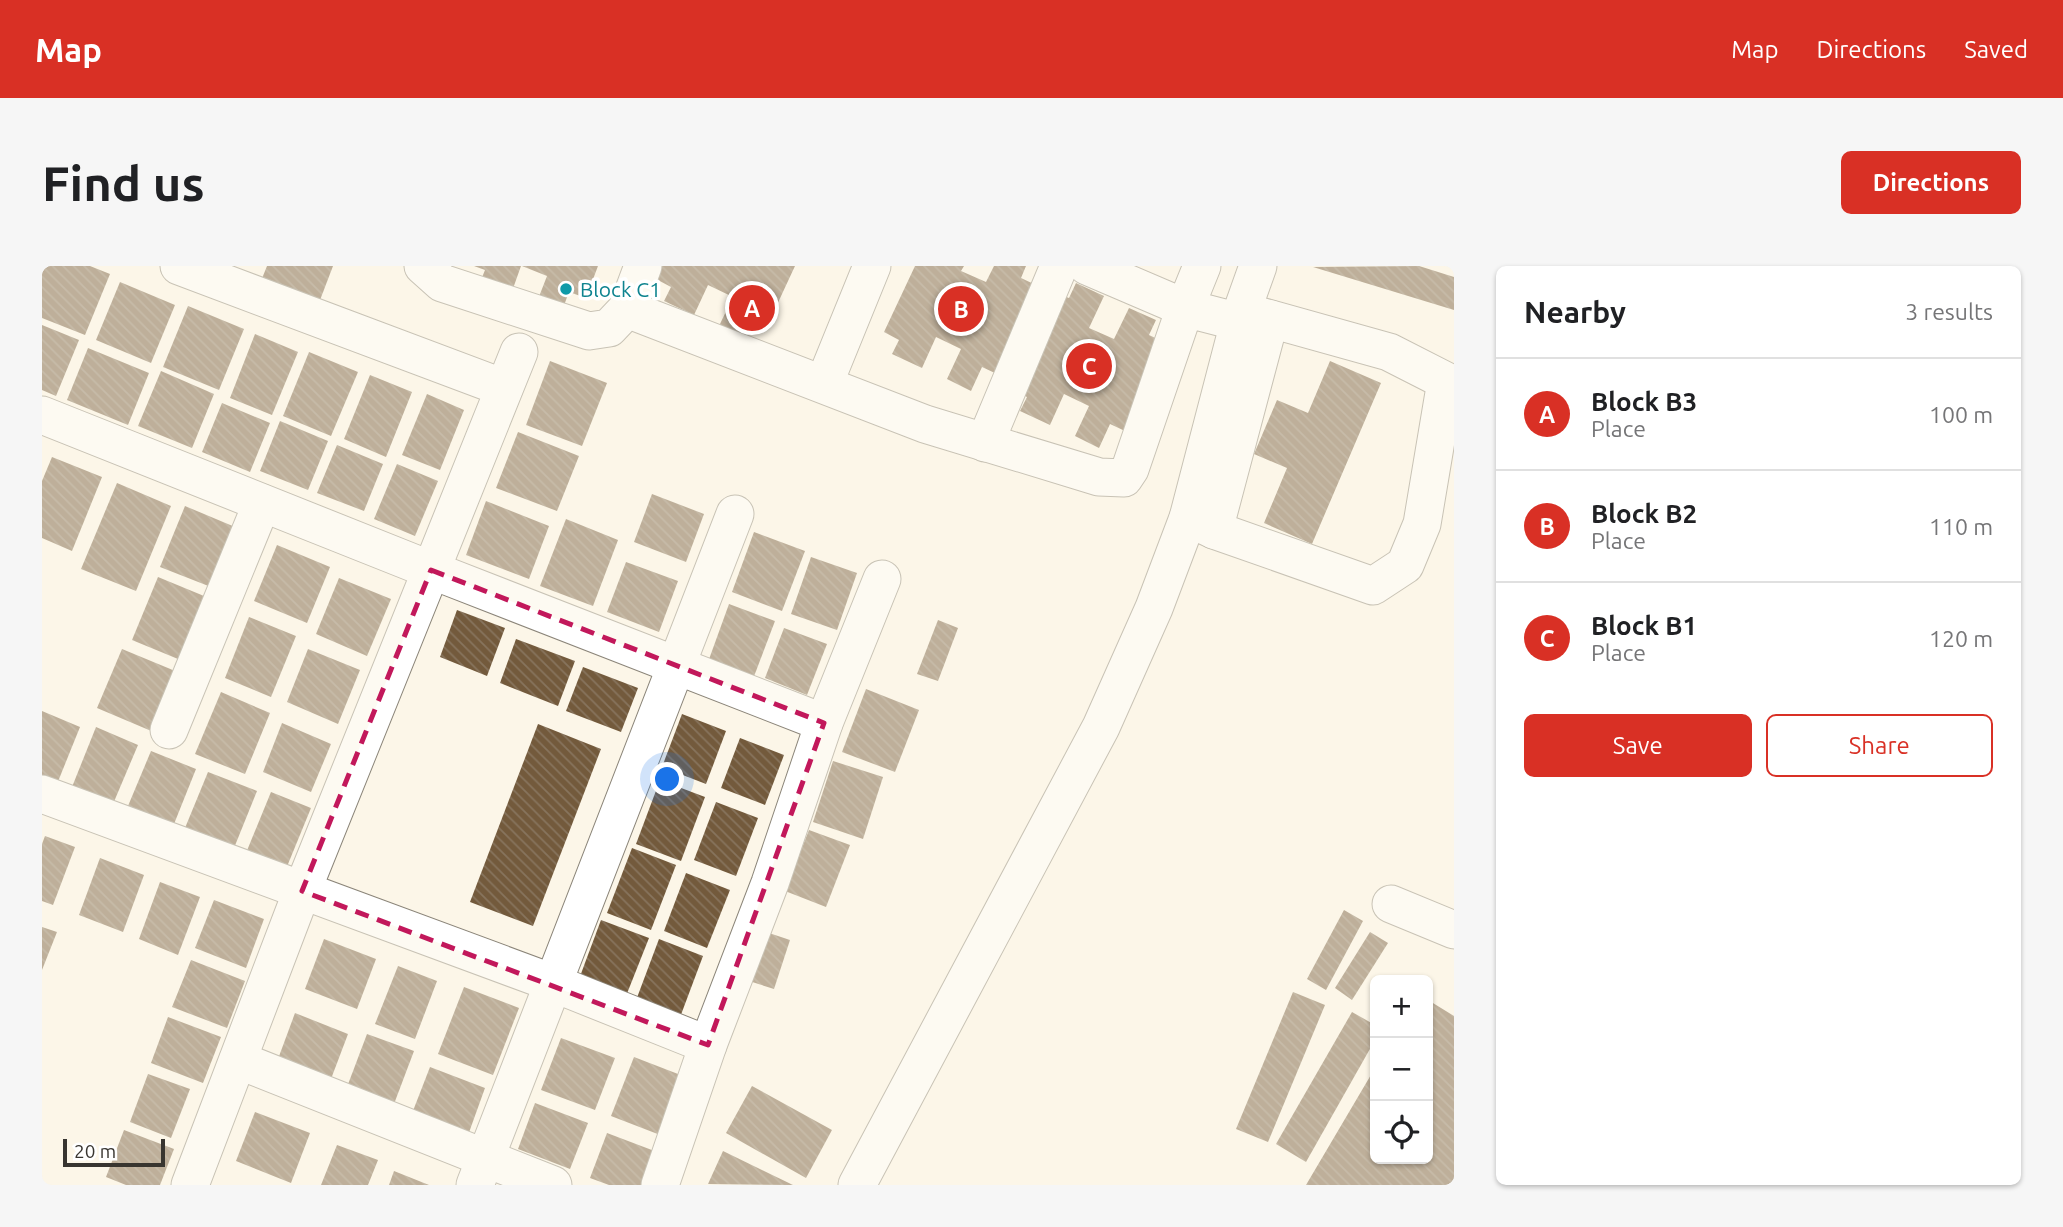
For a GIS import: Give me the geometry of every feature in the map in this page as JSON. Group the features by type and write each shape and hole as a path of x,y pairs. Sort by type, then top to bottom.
{"street":[{"path":"179,266 504,388"},
{"path":"423,266 442,283 589,331 609,328 627,309 643,266"},
{"path":"824,384 872,266"},
{"path":"985,443 1059,266"},
{"path":"1087,266 1185,308 1250,317 1389,352 1446,381 1422,524 1405,565 1373,586 1201,524"},
{"path":"627,309 925,424 1099,477 1124,478 1136,453 1202,266"},
{"path":"857,1185 1101,727 1154,608 1201,524 1250,317 1258,266"},
{"path":"190,1185 302,891 519,352"},
{"path":"42,415 824,723"},
{"path":"169,730 261,503"},
{"path":"480,1172 735,514"},
{"path":"660,1185 708,1045 770,883 824,723 882,579"},
{"path":"42,794 553,984 708,1045"},
{"path":"1391,904 1454,930"},
{"path":"238,1060 480,1172 553,1185"}],"highlighted area":[{"path":"431,570 824,723 708,1045 302,891"}],"building":[{"path":"42,266 90,266 110,274 85,335 42,318"},
{"path":"267,266 333,266 317,308 259,286"},
{"path":"474,266 521,266 510,297 479,285 485,270"},
{"name":"Block C1","path":"522,266 598,266 586,298 569,292 560,316 535,307 547,276"},
{"path":"662,266 795,266 769,322 754,314 743,338 719,326 733,297 708,285 694,315 664,301 671,287 656,279"},
{"path":"915,266 964,266 961,271 986,282 994,266 1026,266 1021,278 1038,286 997,374 982,367 971,391 947,379 961,349 936,337 922,368 892,354 899,340 884,332"},
{"path":"1419,266 1454,277 1454,310 1313,267"},
{"path":"120,282 175,305 151,363 96,340"},
{"path":"1076,283 1104,296 1089,328 1114,339 1129,308 1156,320 1149,335 1166,343 1125,431 1110,424 1099,448 1075,436 1089,406 1064,394 1050,425 1020,411 1027,397 1012,389 1056,293 1069,298"},
{"path":"188,306 244,329 219,390 163,367"},
{"path":"42,325 79,340 56,396 42,390"},
{"path":"255,334 298,352 272,415 230,398"},
{"path":"88,348 149,373 128,425 67,400"},
{"path":"309,352 358,372 331,436 283,416"},
{"path":"550,361 607,383 582,446 526,425"},
{"path":"1330,361 1381,383 1312,544 1264,523 1287,468 1254,454 1277,400 1308,413"},
{"path":"161,371 214,394 192,448 138,426"},
{"path":"370,375 412,392 386,457 344,439"},
{"path":"427,394 464,410 440,470 402,455"},
{"path":"222,403 270,423 250,472 202,452"},
{"path":"280,421 328,441 308,490 260,471"},
{"path":"518,432 579,456 557,511 496,488"},
{"path":"337,445 383,464 364,511 317,493"},
{"path":"52,457 102,477 72,551 42,538 42,481"},
{"path":"397,464 438,481 415,536 374,519"},
{"path":"117,483 171,506 136,591 81,569"},
{"path":"652,494 704,514 686,562 634,542"},
{"path":"486,501 549,526 529,579 466,555"},
{"path":"185,506 235,527 211,587 160,567"},
{"path":"566,519 618,540 593,606 540,586"},
{"path":"754,532 805,551 782,611 732,592"},
{"path":"277,545 330,567 307,623 254,601"},
{"path":"811,557 857,573 837,630 791,614"},
{"path":"626,562 678,581 659,632 607,612"},
{"path":"158,577 204,596 178,659 132,640"},
{"path":"339,578 391,599 367,656 316,634"},
{"path":"729,604 775,621 753,679 708,662"},
{"path":"457,610 505,628 487,676 440,657"},
{"path":"249,617 296,636 271,697 225,678"},
{"path":"938,620 958,628 938,681 917,674"},
{"path":"784,628 827,644 807,695 765,678"},
{"path":"516,639 575,661 558,706 500,683"},
{"path":"122,649 180,673 156,733 97,708"},
{"path":"308,649 360,670 338,724 287,702"},
{"path":"583,667 638,688 621,732 566,711"},
{"path":"866,689 919,710 895,772 842,752"},
{"path":"221,692 270,713 245,774 195,754"},
{"path":"42,711 80,727 57,784 42,778"},
{"path":"682,714 726,731 706,784 662,767"},
{"path":"282,723 331,744 311,792 263,772"},
{"path":"538,724 601,749 533,926 470,902"},
{"path":"96,727 138,745 113,804 72,787"},
{"path":"740,738 784,755 765,805 721,788"},
{"path":"151,751 196,769 174,824 128,806"},
{"path":"833,761 883,777 863,839 813,822"},
{"path":"208,772 257,791 234,848 185,828"},
{"path":"660,780 705,797 681,861 636,844"},
{"path":"271,792 311,808 286,869 246,853"},
{"path":"716,802 758,818 736,876 694,860"},
{"path":"809,830 850,845 826,907 785,891"},
{"path":"45,836 75,847 53,905 42,901 42,844"},
{"path":"632,848 676,865 651,930 607,913"},
{"path":"100,858 144,875 123,932 79,915"},
{"path":"686,873 730,890 707,948 664,931"},
{"path":"160,882 200,897 178,955 139,939"},
{"path":"214,900 264,919 246,968 195,948"},
{"path":"1344,910 1363,921 1326,990 1307,979"},
{"path":"601,920 649,938 626,996 579,979"},
{"path":"42,927 57,932 42,970"},
{"path":"763,931 790,940 774,989 746,980"},
{"path":"1370,932 1388,943 1352,1000 1335,988"},
{"path":"324,939 376,959 357,1009 305,989"},
{"path":"659,939 703,956 679,1020 635,1003"},
{"path":"191,960 245,981 227,1028 172,1007"},
{"path":"398,966 437,981 415,1039 375,1024"},
{"path":"464,987 519,1008 493,1075 438,1054"},
{"path":"1293,992 1325,1005 1268,1142 1236,1129"},
{"path":"1433,1003 1454,1016 1454,1185 1306,1185 1370,1076 1370,1164 1433,1164"},
{"path":"1352,1012 1370,1022 1370,1049 1306,1162 1276,1144"},
{"path":"295,1013 348,1034 331,1079 278,1059"},
{"path":"168,1017 221,1037 203,1083 151,1063"},
{"path":"367,1034 414,1051 394,1104 347,1087"},
{"path":"561,1038 615,1058 595,1110 541,1090"},
{"path":"634,1057 691,1079 668,1138 611,1116"},
{"path":"430,1067 485,1088 467,1138 411,1116"},
{"path":"148,1074 190,1089 171,1138 130,1122"},
{"path":"752,1086 832,1130 806,1178 726,1133"},
{"path":"535,1103 588,1123 570,1169 518,1149"},
{"path":"255,1112 310,1133 291,1183 236,1161"},
{"path":"124,1130 174,1149 160,1185 126,1185 106,1177"},
{"path":"607,1133 665,1155 654,1185 609,1185 590,1178"},
{"path":"337,1145 378,1160 368,1185 321,1185"},
{"path":"723,1151 793,1185 708,1184"},
{"path":"394,1171 429,1185 389,1185"}],"place":[{"name":"Block C1","path":"566,289"},
{"name":"Block B3","path":"752,308"},
{"name":"Block B2","path":"961,309"},
{"name":"Block B1","path":"1089,366"}]}
